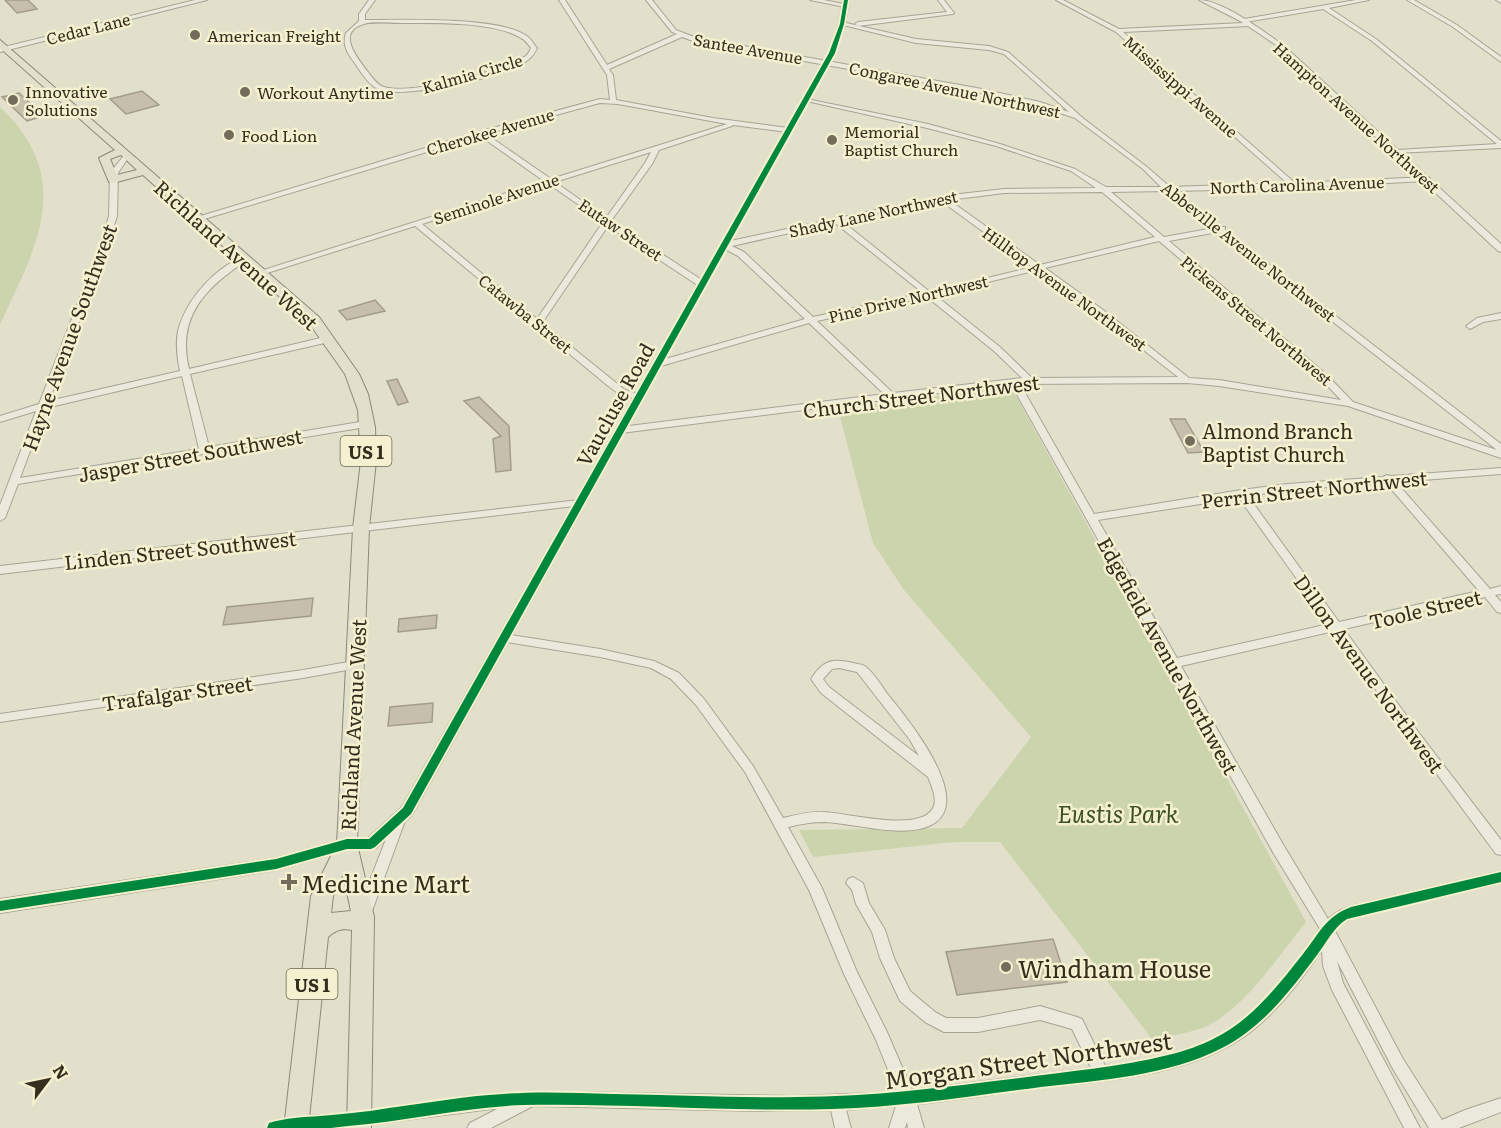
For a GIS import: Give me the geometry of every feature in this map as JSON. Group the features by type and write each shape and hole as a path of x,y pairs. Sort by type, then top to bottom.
{"main road":[{"name":"Richland Avenue West","path":"2,47 314,320 349,370 361,395 366,424 367,478 361,528 346,844 363,921 359,1123"},
{"path":"125,153 104,158 113,180 144,171"},
{"name":"Richland Avenue West","path":"296,1126 322,897 346,844"},
{"path":"318,934 325,924 339,918 363,921"}],"street":[{"name":"Cedar Lane","path":"2,47 204,0"},
{"name":"Kalmia Circle","path":"362,22 362,14 372,0"},
{"path":"562,0 610,75 613,101"},
{"name":"Santee Avenue","path":"649,0 672,29 681,35 827,62"},
{"path":"813,0 845,2"},
{"path":"842,24 876,23 951,13 941,0"},
{"name":"Mississippi Avenue","path":"1059,0 1118,31 1294,186"},
{"name":"Hampton Avenue Northwest","path":"1202,0 1246,22 1289,53 1501,249"},
{"path":"1118,31 1246,22 1366,0"},
{"path":"1410,0 1446,21 1501,60"},
{"name":"Vaucluse Road","path":"0,906 276,864 346,844 371,844 399,821 407,811 505,638 804,99 827,62 842,24 845,2"},
{"path":"1324,7 1374,40 1501,145"},
{"name":"Kalmia Circle","path":"362,22 495,26 520,32 533,43 534,48 527,58 515,64 427,88 393,90 378,87 349,52 347,37 352,27 362,22"},
{"name":"Abbeville Avenue Northwest","path":"842,24 916,41 1000,50 1012,57 1082,120 1145,168 1168,189 1501,449"},
{"path":"606,68 681,35"},
{"name":"Congaree Avenue Northwest","path":"827,62 1038,103 1082,120"},
{"name":"Pickens Street Northwest","path":"804,99 928,126 998,145 1073,170 1103,189 1324,377 1350,404"},
{"name":"Cherokee Avenue","path":"198,218 583,104 613,101 734,124 788,130"},
{"name":"Seminole Avenue","path":"258,273 734,124"},
{"name":"Eutaw Street","path":"480,133 548,182 702,284"},
{"path":"1397,152 1501,145"},
{"path":"538,323 609,223 629,188 653,158 656,147"},
{"name":"Hayne Avenue Southwest","path":"0,518 104,245 113,216 113,180 125,153"},
{"name":"North Carolina Avenue","path":"1168,189 1294,186 1426,179"},
{"name":"Shady Lane Northwest","path":"724,245 942,198 1004,191 1168,189"},
{"name":"Hilltop Avenue Northwest","path":"942,198 1163,359 1187,380"},
{"path":"836,220 1002,354 1029,380"},
{"name":"Catawba Street","path":"416,224 622,392 639,398"},
{"name":"Pine Drive Northwest","path":"658,364 812,320 1037,266 1161,239 1222,229"},
{"path":"724,245 741,254 891,396"},
{"path":"205,452 182,359 181,339 189,310 196,299 222,273 243,259"},
{"path":"1470,326 1480,320 1501,316"},
{"path":"0,419 42,406 328,339"},
{"name":"Church Street Northwest","path":"621,430 1014,381 1187,380 1350,404 1501,454"},
{"name":"Edgefield Avenue Northwest","path":"1014,381 1279,850 1327,929 1398,1064 1441,1128"},
{"name":"Jasper Street Southwest","path":"14,482 366,424"},
{"name":"Perrin Street Northwest","path":"1092,518 1241,493 1387,478 1501,471"},
{"path":"1387,478 1501,609"},
{"name":"Dillon Avenue Northwest","path":"1241,493 1501,850"},
{"name":"Linden Street Southwest","path":"0,570 579,503"},
{"name":"Toole Street","path":"1174,663 1501,590"},
{"path":"505,638 600,653 654,665 675,676 700,702 731,743 781,824 815,888 907,1097 916,1128"},
{"name":"Trafalgar Street","path":"0,718 303,674 354,664"},
{"path":"781,824 801,818 820,817 900,825 926,821 935,816 940,808 941,799 933,774 915,737 861,669 839,664 828,666 817,679 825,690 933,774"},
{"path":"363,921 399,821"},
{"name":"Morgan Street Northwest","path":"475,1128 532,1099 754,1104 837,1103 907,1097 1101,1073 1170,1061 1236,1035 1264,1013 1337,917 1501,877"},
{"path":"853,883 858,887 862,904 878,930 887,958 906,996 930,1017 944,1025 978,1025 1040,1013 1077,1024 1101,1073"},
{"name":"Edgefield Avenue Northwest","path":"1327,929 1330,966 1337,985 1412,1128"},
{"path":"897,1128 907,1097"},
{"path":"274,1128 359,1123 456,1104 532,1099"},
{"path":"837,1103 843,1128"},
{"path":"1441,1128 1464,1117 1501,1105"}],"green space":[{"path":"0,107 23,133 37,160 43,186 42,212 36,239 27,266 0,324"},
{"name":"Eustis Park","path":"1011,387 1306,922 1261,979 1235,1006 1207,1026 1194,1031 1152,1039 1000,842 954,842 813,857 799,830 962,828 1031,737 904,590 873,543 838,409"}],"building":[{"path":"5,0 28,0 37,9 17,13"},
{"path":"142,91 159,105 126,114 110,99"},
{"path":"19,93 44,116 27,121 2,97"},
{"path":"375,300 385,311 347,320 339,311"},
{"path":"397,379 408,402 398,405 387,381"},
{"path":"479,397 509,426 511,470 496,472 493,439 501,436 464,401"},
{"name":"Almond Branch Baptist Church","path":"1170,419 1185,419 1204,452 1188,453"},
{"path":"313,598 311,616 223,625 227,607"},
{"path":"437,615 436,628 398,632 399,619"},
{"path":"433,703 432,722 388,726 390,707"},
{"name":"Windham House","path":"1053,939 1067,982 957,995 946,952"}],"cycle path":[{"path":"0,906 276,864 347,844 371,844 407,811 832,53 842,24 846,0"},
{"path":"274,1128 359,1119 462,1104 525,1099 796,1104 881,1100 1151,1066 1214,1046 1248,1025 1274,1000 1329,928 1343,915 1501,877"}],"place":[{"name":"American Freight","path":"195,35"},
{"name":"Workout Anytime","path":"245,92"},
{"name":"Innovative Solutions","path":"13,100"},
{"name":"Food Lion","path":"229,135"},
{"name":"Memorial Baptist Church","path":"832,140"},
{"name":"Almond Branch Baptist Church","path":"1190,441"},
{"name":"Medicine Mart","path":"289,882"},
{"name":"Windham House","path":"1006,967"}]}
